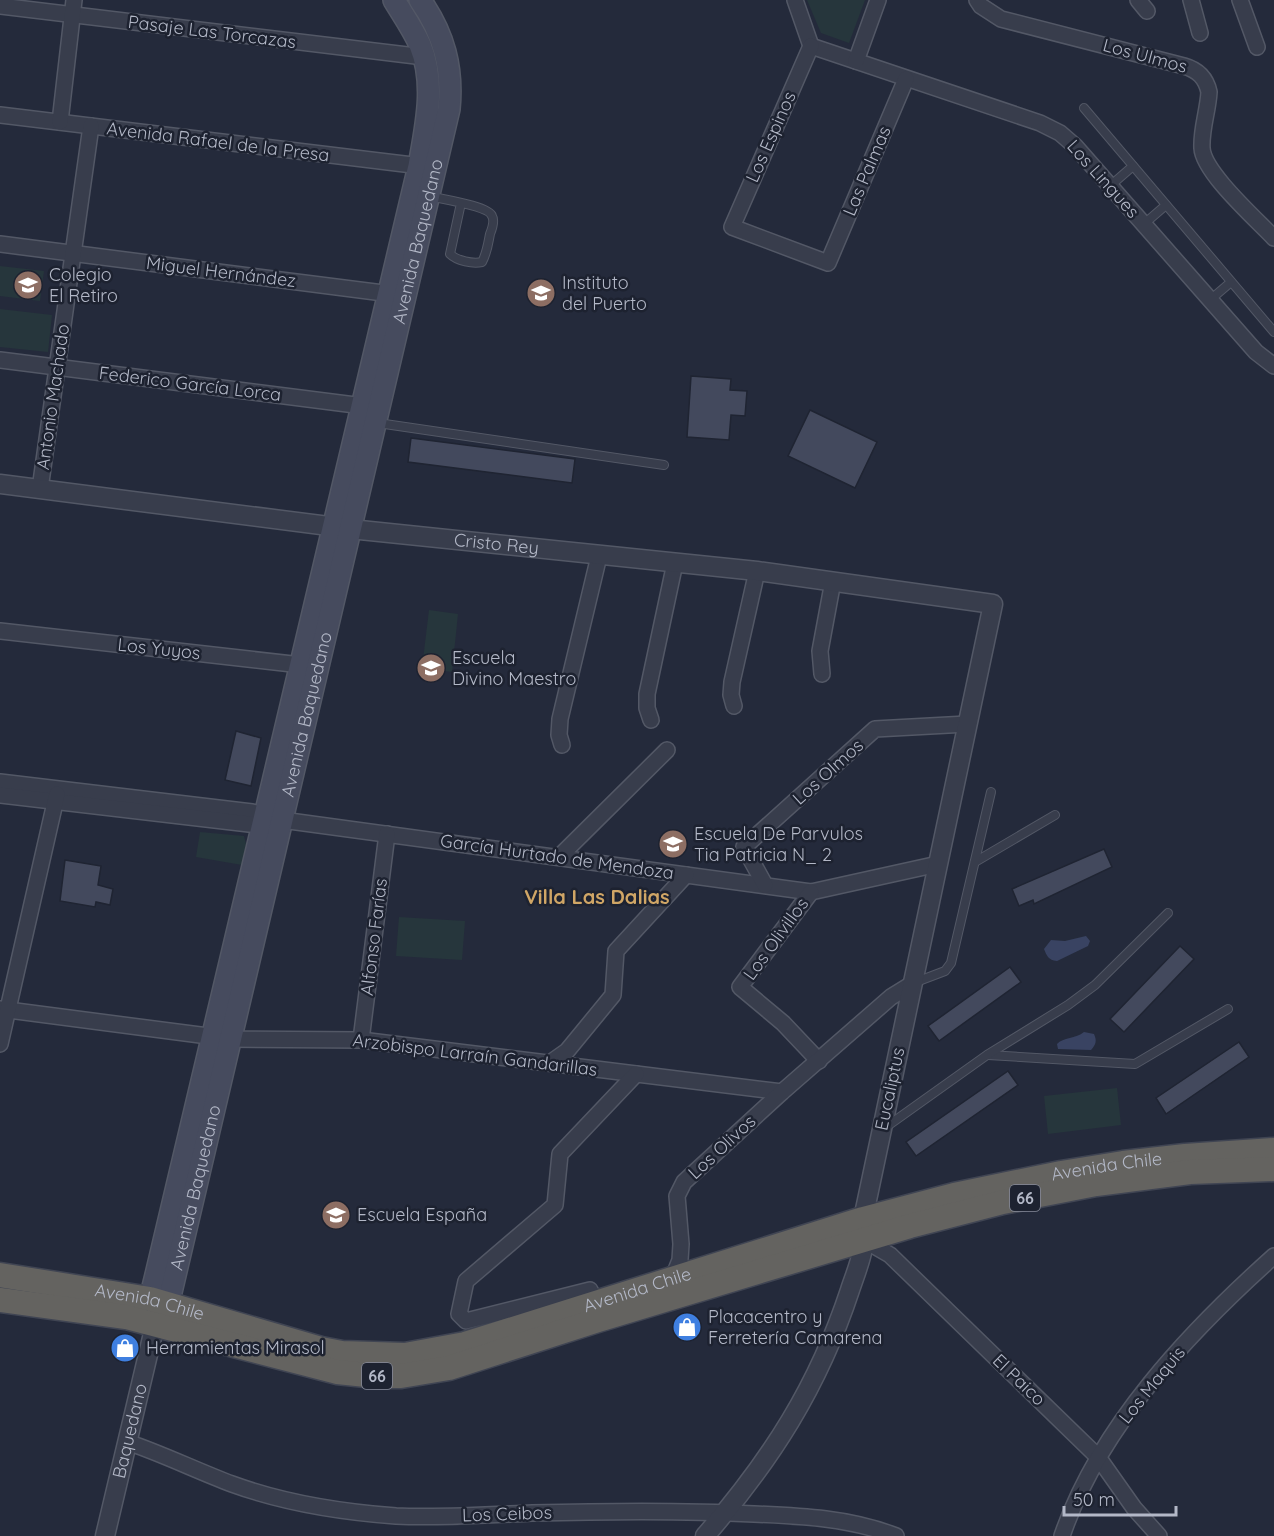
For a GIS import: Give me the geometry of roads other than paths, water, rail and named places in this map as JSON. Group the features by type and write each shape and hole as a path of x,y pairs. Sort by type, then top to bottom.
{"highway":[{"name":"Avenida Chile","path":"0,1300 126,1317 336,1372 376,1376 417,1374 449,1368 598,1320 864,1230 954,1195 1061,1173 1185,1156 1274,1150"},
{"name":"Avenida Chile","path":"0,1275 159,1302 321,1349 384,1356 446,1349 670,1280 864,1230 1096,1184 1190,1172 1274,1169"}],"main road":[{"name":"Avenida Baquedano","path":"394,0 415,34 424,57 429,110 429,196 398,295"},
{"name":"Avenida Baquedano","path":"155,1325 222,1039 270,820 373,412 428,167 449,109 448,58 438,30 420,0"}],"street":[{"path":"795,0 811,46"},
{"path":"856,61 878,0"},
{"name":"Los Ulmos","path":"976,0 1001,19 1184,66 1198,72 1204,78 1209,92 1202,141 1205,161 1214,174 1274,238"},
{"path":"1191,0 1200,33"},
{"path":"1240,0 1257,47"},
{"name":"Pasaje Las Torcazas","path":"0,6 74,7 424,57"},
{"path":"60,123 74,7"},
{"name":"Los Lingues","path":"811,46 1051,127 1075,146 1256,352 1274,366"},
{"name":"Los Espinos","path":"811,46 732,227 828,263"},
{"name":"Las Palmas","path":"828,263 906,79"},
{"name":"Avenida Rafael de la Presa","path":"0,115 428,167"},
{"name":"Antonio Machado","path":"40,489 91,126"},
{"name":"Miguel Hernández","path":"0,244 398,295"},
{"name":"Federico García Lorca","path":"0,360 373,412"},
{"name":"Cristo Rey","path":"0,484 343,527 757,571 993,604"},
{"path":"562,745 559,735 560,719 599,556"},
{"path":"651,720 647,708 647,694 675,563"},
{"path":"734,706 731,695 732,682 757,571"},
{"path":"822,674 820,651 833,581"},
{"name":"Eucaliptus","path":"705,1536 774,1449 812,1383 843,1313 864,1230 912,984 993,604"},
{"name":"Los Yuyos","path":"0,631 310,666"},
{"name":"Los Olmos","path":"765,885 744,848 875,729 967,724"},
{"path":"559,857 667,750"},
{"name":"García Hurtado de Mendoza","path":"0,782 57,795 387,834 811,892 938,864"},
{"name":"García Hurtado de Mendoza","path":"0,795 57,795"},
{"path":"0,1044 4,1010 57,795"},
{"name":"Alfonso Farías","path":"361,1040 387,834"},
{"path":"550,1064 567,1051 613,995 616,951 686,874"},
{"name":"Los Olivillos","path":"811,892 740,987 783,1023 819,1061"},
{"path":"782,1092 891,997 912,984"},
{"name":"Arzobispo Larraín Gandarillas","path":"4,1010 222,1039 361,1040 782,1092"},
{"path":"594,1303 590,1290 466,1321 459,1314 466,1281 555,1205 560,1154 636,1074"},
{"name":"Los Olivos","path":"670,1280 680,1260 677,1196 684,1182 782,1092"},
{"name":"El Paico","path":"864,1230 1098,1457 1134,1508 1159,1536"},
{"name":"Los Maquis","path":"1062,1536 1076,1499 1098,1457 1146,1390 1184,1345 1232,1295 1274,1256"},
{"name":"Baquedano","path":"105,1536 155,1325"},
{"name":"Los Ceibos","path":"127,1442 205,1474 266,1494 363,1513 432,1516 606,1511 725,1512 832,1520 862,1525 896,1536"}],"lane":[{"path":"1084,108 1274,332"},
{"path":"1110,186 1133,166"},
{"path":"429,196 461,203 488,210 493,221 486,255 482,262 455,259 450,255 461,203"},
{"path":"1144,224 1166,205"},
{"path":"1210,300 1232,282"},
{"path":"373,412 664,465"},
{"path":"912,984 945,971 951,963 991,792"},
{"path":"975,862 1055,815"},
{"path":"882,1130 987,1054 1068,1005 1095,985 1168,913"},
{"path":"987,1054 1135,1064 1228,1009"}],"water":[{"path":"1086,936 1090,941 1088,946 1057,961 1048,957 1044,949 1051,940 1065,941"},
{"path":"1084,1032 1094,1034 1096,1039 1091,1050 1058,1049 1057,1044 1060,1042"}],"place":[{"name":"Colegio El Retiro","path":"28,285"},
{"name":"Instituto del Puerto","path":"541,293"},
{"name":"Escuela Divino Maestro","path":"431,668"},
{"name":"Escuela De Parvulos Tia Patricia N_ 2","path":"673,844"},
{"name":"Escuela España","path":"336,1215"},
{"name":"Placacentro y Ferretería Camarena","path":"687,1327"},
{"name":"Herramientas Mirasol","path":"125,1348"}],"district":[{"name":"Villa Las Dalias","path":"597,897"}]}
